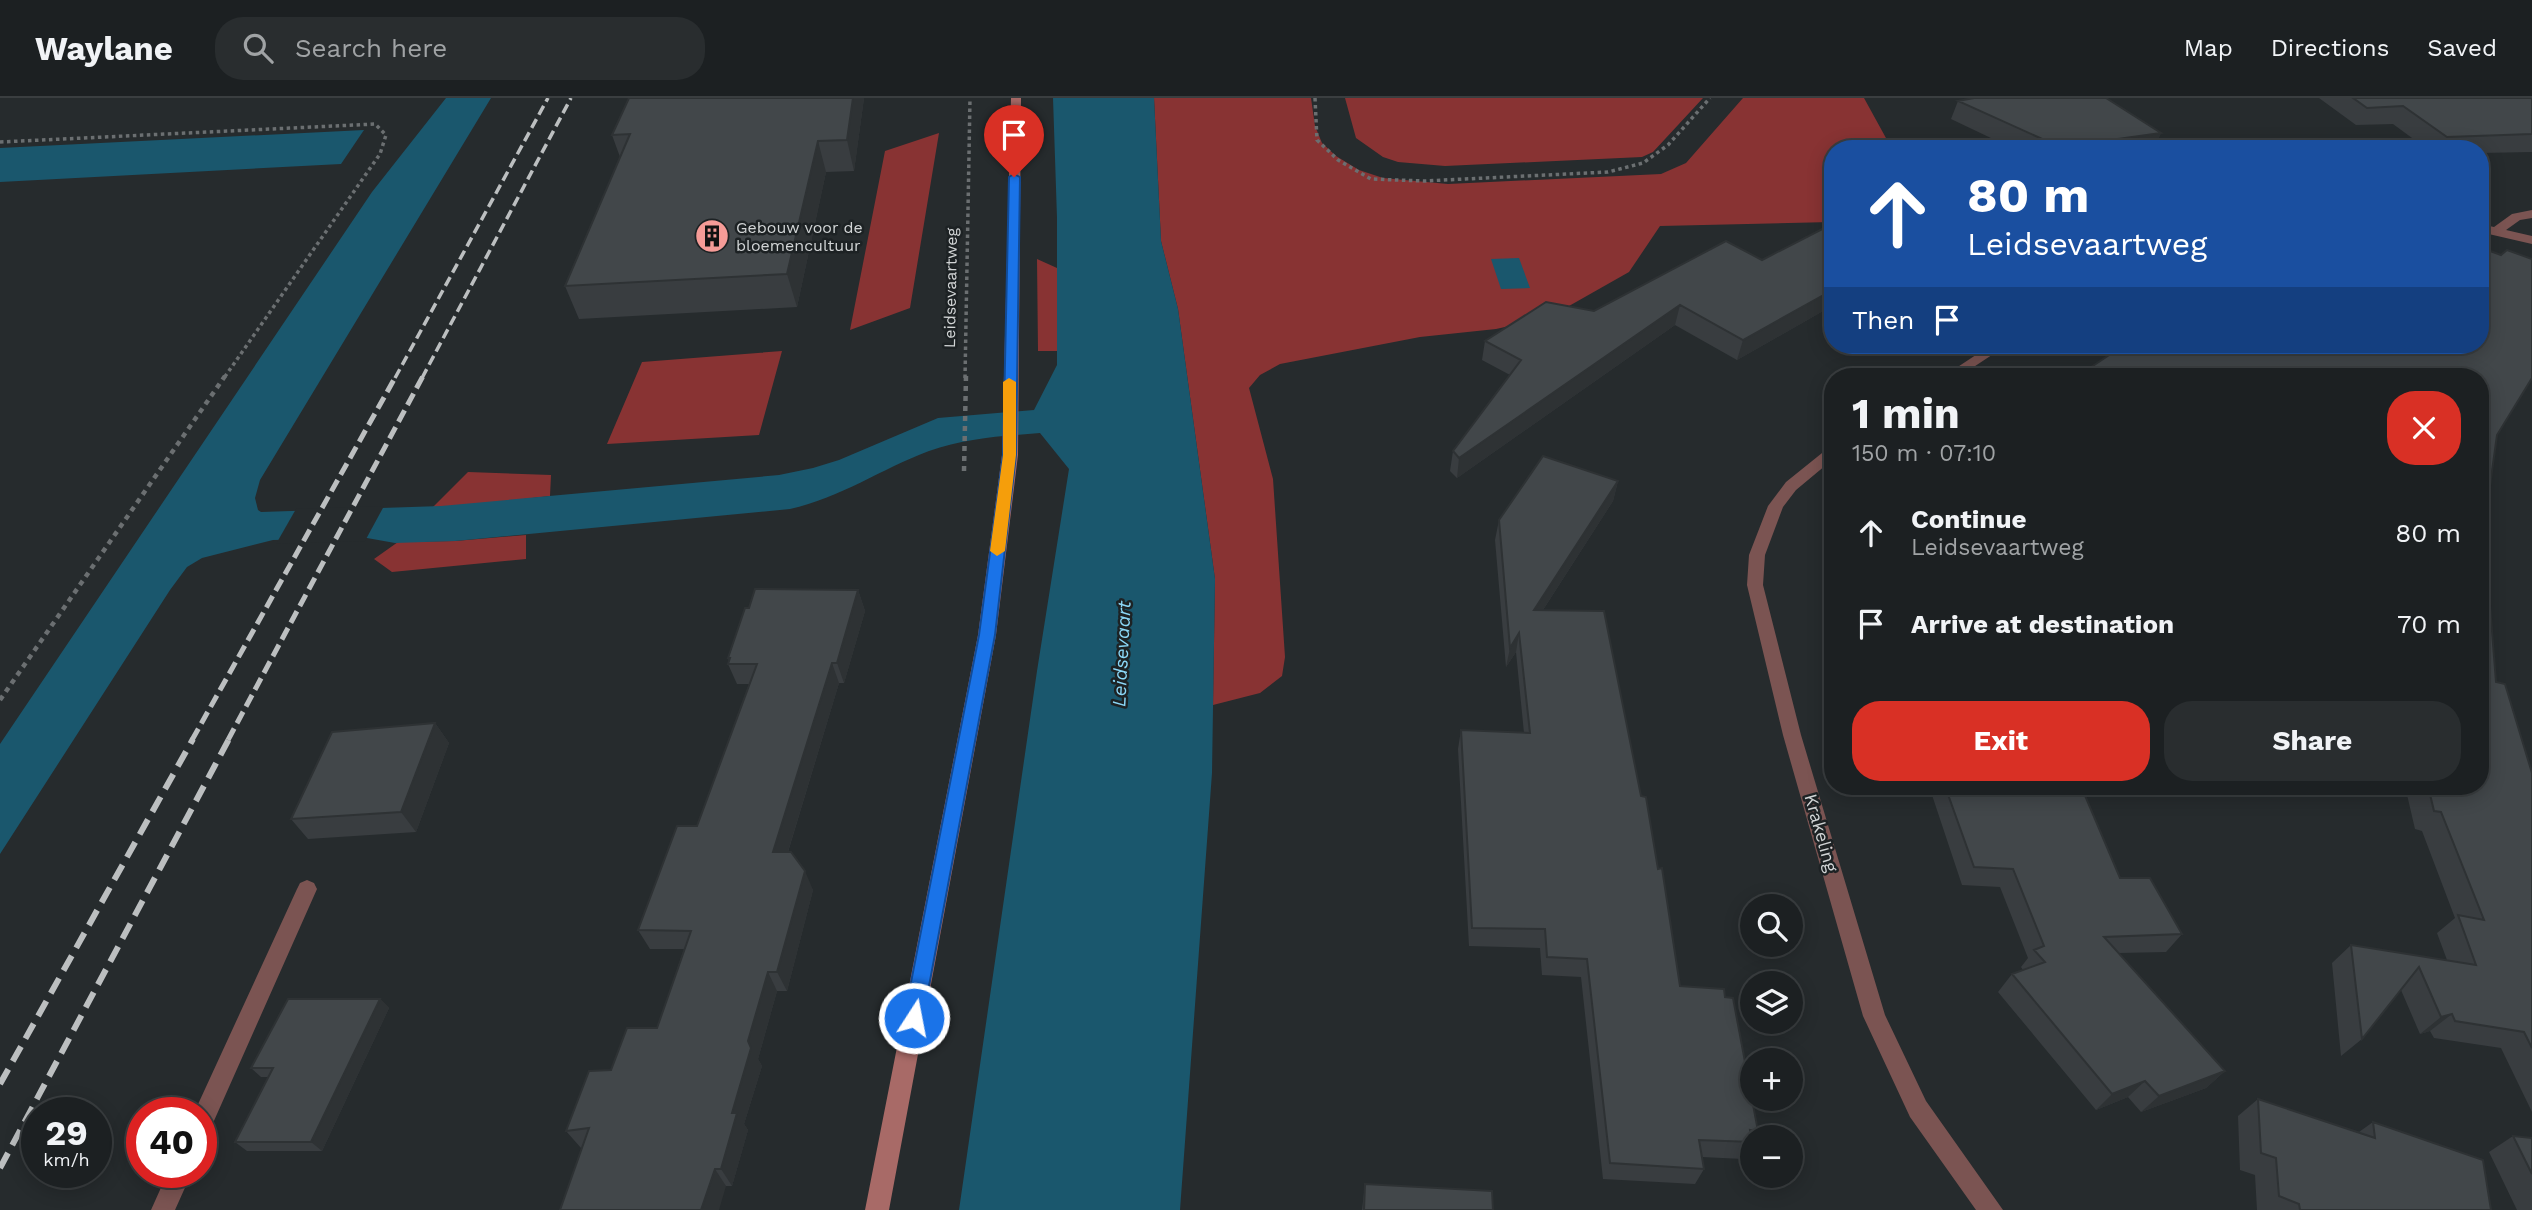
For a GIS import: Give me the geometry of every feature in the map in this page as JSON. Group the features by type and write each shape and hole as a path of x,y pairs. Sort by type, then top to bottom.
{"street":[{"path":"877,1210 987,635 1010,455 1009,387 1016,98"},
{"path":"2498,230 2516,217 2532,214"},
{"path":"2489,229 2532,240"},
{"path":"1964,368 1986,354"},
{"name":"Krakeling","path":"1824,459 1791,486 1776,506 1757,555 1755,585 1792,735 1874,1016 1918,1109 1991,1210"},
{"path":"213,1097 307,889"},
{"path":"163,1210 173,1188"}],"path":[{"name":"Leidsevaartweg","path":"964,479 970,98"},
{"path":"1315,98 1317,139 1338,160 1371,179 1424,181 1608,172 1643,163 1668,145 1710,98"},
{"path":"0,142 375,124 386,135 380,154 0,701"}],"shaded area":[{"path":"1154,98 1311,98 1315,126 1322,143 1336,156 1359,170 1383,178 1448,184 1661,174 1686,163 1743,98 1864,98 1887,140 1824,140 1824,222 1660,226 1629,272 1569,306 1536,320 1496,329 1420,337 1280,364 1260,375 1249,388 1273,479 1285,657 1282,676 1260,693 1213,705 1215,579 1178,309 1161,241"},
{"path":"1345,98 1703,98 1653,152 1642,157 1445,166 1398,162 1383,157 1356,138"},
{"path":"939,133 910,308 850,330 885,151"},
{"path":"1037,259 1057,268 1057,351 1038,351"},
{"path":"782,351 759,435 607,444 642,362"},
{"path":"468,472 551,475 550,496 433,507"},
{"path":"526,535 526,559 392,572 374,559 398,542 455,541"}],"water":[{"name":"Leidsevaart","path":"446,98 491,98 260,480 255,498 261,512 441,506 779,475 839,460 938,418 1034,410 1057,365 1057,218 1053,98 1154,98 1161,241 1178,309 1215,579 1212,773 1180,1210 959,1210 1069,469 1040,433 984,438 929,451 843,491 790,509 455,541 395,543 367,538 273,540 202,558 187,567 170,590 0,854 0,744 372,192"},
{"path":"364,130 341,164 0,182 0,148"},
{"path":"1519,258 1530,288 1501,289 1491,259"}],"pier":[{"path":"384,506 365,541 276,544 296,509"}],"building":[{"name":"Gebouw voor de bloemencultuur","path":"629,98 853,98 847,140 818,141 787,274 565,286 630,134 612,135"},
{"path":"1974,98 2106,98 2161,133 2110,140 2044,140 1958,101"},
{"path":"2353,98 2532,98 2532,134 2447,137 2403,106 2367,108"},
{"path":"1824,228 1824,295 1743,340 1680,305 1459,458 1453,451 1521,360 1485,341 1546,302 1594,311 1726,241 1762,260"},
{"path":"2507,250 2532,259 2532,378 2497,435 2489,493 2489,368 2090,368 2111,354 2489,354 2489,252 2501,255"},
{"path":"1543,456 1618,481 1534,610 1604,611 1641,796 1646,797 1658,869 1662,868 1680,986 1724,989 1725,997 1733,998 1742,1048 1740,1048 1740,1111 1754,1111 1757,1125 1740,1125 1740,1142 1699,1140 1704,1169 1610,1163 1587,959 1547,957 1545,929 1472,928 1461,730 1530,733 1519,633 1510,648 1499,520"},
{"path":"755,589 858,590 837,663 832,663 773,852 791,852 805,871 777,972 768,972 748,1041 751,1048 732,1113 737,1113 721,1169 715,1169 701,1210 560,1210 589,1128 566,1131 589,1071 611,1070 627,1028 657,1028 691,931 638,930 677,826 697,826 757,664 728,664 745,608 749,608"},
{"path":"2489,593 2496,682 2505,684 2532,773 2532,1048 2524,1032 2455,1021 2452,1014 2441,1017 2419,967 2362,1039 2351,945 2476,965 2458,915 2484,920 2441,812 2434,811 2430,795 2489,795"},
{"path":"435,723 401,812 291,819 332,732"},
{"path":"1948,795 2085,795 2120,878 2150,878 2182,934 2104,937 2225,1071 2159,1096 2145,1081 2112,1094 2012,974 2045,962 2034,950 2044,946 2013,869 1974,867"},
{"path":"288,999 380,999 311,1142 235,1142 273,1068 251,1068"},
{"path":"2258,1099 2375,1138 2373,1122 2483,1160 2491,1210 2300,1210 2299,1204 2279,1196 2276,1158 2261,1153"},
{"path":"2513,1136 2532,1138 2532,1174"},
{"path":"1365,1184 1492,1191 1493,1210 1364,1210"}],"railway":[{"path":"395,378 548,98"},
{"path":"422,378 571,98"},
{"path":"192,740 396,376"},
{"path":"228,740 423,376"},
{"path":"0,1084 193,739"},
{"path":"0,1168 229,739"}],"slow traffic":[{"path":"997,551 1010,455 1009,382"}],"place":[{"name":"Gebouw voor de bloemencultuur","path":"712,236"}],"route":[{"path":"914,1018 987,635 1010,455 1014,177"}]}
